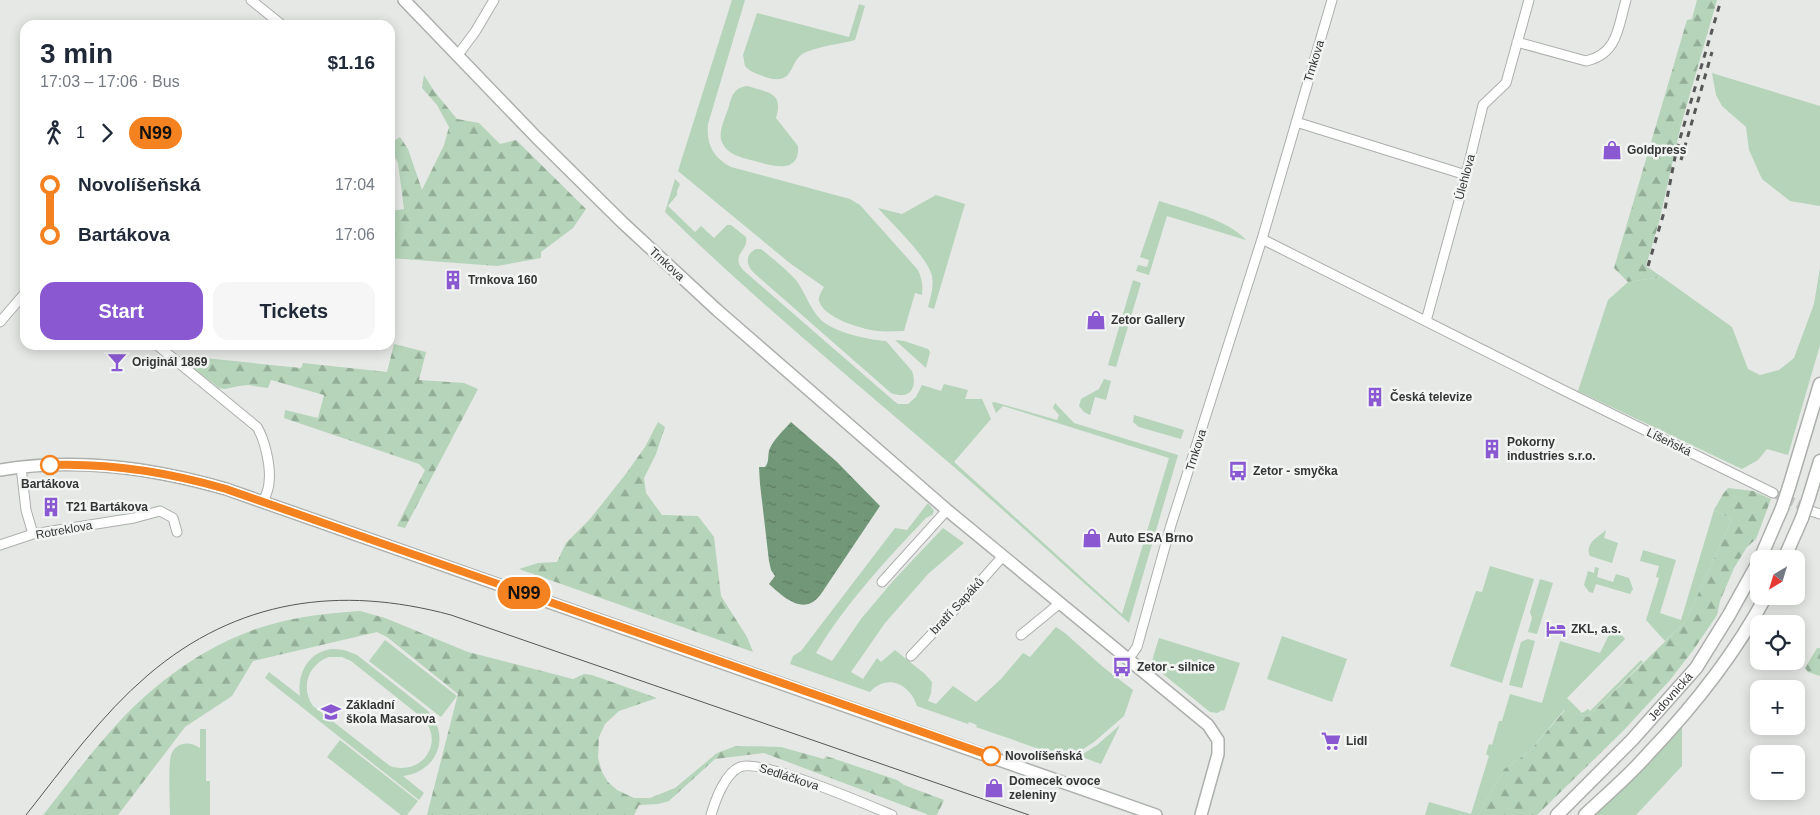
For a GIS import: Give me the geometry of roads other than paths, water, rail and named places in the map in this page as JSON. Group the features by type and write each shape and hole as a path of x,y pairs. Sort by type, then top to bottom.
{"main road":[{"name":"Jedovnická","path":"1763,550 1790,487 1820,384"},
{"path":"1789,550 1811,514 1809,497 1820,461"},
{"name":"Jedovnická","path":"1557,815 1632,740 1696,668 1730,615 1750,577"},
{"name":"Jedovnická","path":"1585,815 1648,755 1712,680 1751,625 1761,605"}],"street":[{"path":"251,0 276,20"},
{"name":"Trnkova","path":"404,0 537,138 623,223 717,310 947,510 1205,722 1218,740 1218,754 1201,815"},
{"path":"457,56 475,32 494,0"},
{"name":"Trnkova","path":"1128,660 1137,647 1172,525 1262,239 1332,0"},
{"name":"Úlehlova","path":"1426,321 1483,105 1506,83 1529,0"},
{"path":"1517,42 1586,60 1598,58 1614,42 1626,0"},
{"path":"1296,122 1466,175"},
{"path":"1262,239 1426,321"},
{"path":"0,322 20,299"},
{"name":"Líšeňská","path":"1426,321 1773,492"},
{"path":"163,350 257,427 263,440 270,477 264,502"},
{"path":"0,470 79,464 130,468 188,479 264,502 1156,815"},
{"path":"21,468 26,510 33,534"},
{"path":"882,582 947,510"},
{"name":"Rotreklova","path":"0,545 33,534 160,512 173,518 177,532"},
{"name":"bratří Sapáků","path":"911,656 1003,556"},
{"path":"1021,635 1060,603"},
{"name":"Sedláčkova","path":"711,815 717,797 730,775 738,767 747,766 766,768 841,794 892,815"}],"water":[{"path":"791,422 837,462 880,506 820,595 814,602 805,605 788,600 769,584 775,576 769,561 760,484 759,467 767,465 769,450 772,444"}],"tunnel":[{"path":"1773,493 1809,509"}],"tram line":[{"path":"26,815 114,707 148,675 182,649 217,629 254,615 291,605 330,601 369,601 410,606 451,615 1029,815"}],"railway":[{"path":"1648,266 1665,209 1676,152 1721,0"},
{"path":"1681,160 1712,52"}],"place":[{"name":"Goldpress","path":"1612,150"},
{"name":"Trnkova 160","path":"453,280"},
{"name":"Zetor Gallery","path":"1096,320"},
{"name":"Originál 1869","path":"117,362"},
{"name":"Česká televize","path":"1375,397"},
{"name":"Pokorny industries s.r.o.","path":"1492,449"},
{"name":"Bartákova","path":"50,465"},
{"name":"Zetor - smyčka","path":"1238,471"},
{"name":"T21 Bartákova","path":"51,507"},
{"name":"Auto ESA Brno","path":"1092,538"},
{"name":"ZKL, a.s.","path":"1556,629"},
{"name":"Zetor - silnice","path":"1122,667"},
{"name":"Základní škola Masarova","path":"331,712"},
{"name":"Lidl","path":"1331,741"},
{"name":"Novolíšeňská","path":"991,756"},
{"name":"Domecek ovoce zeleniny","path":"994,788"}]}
